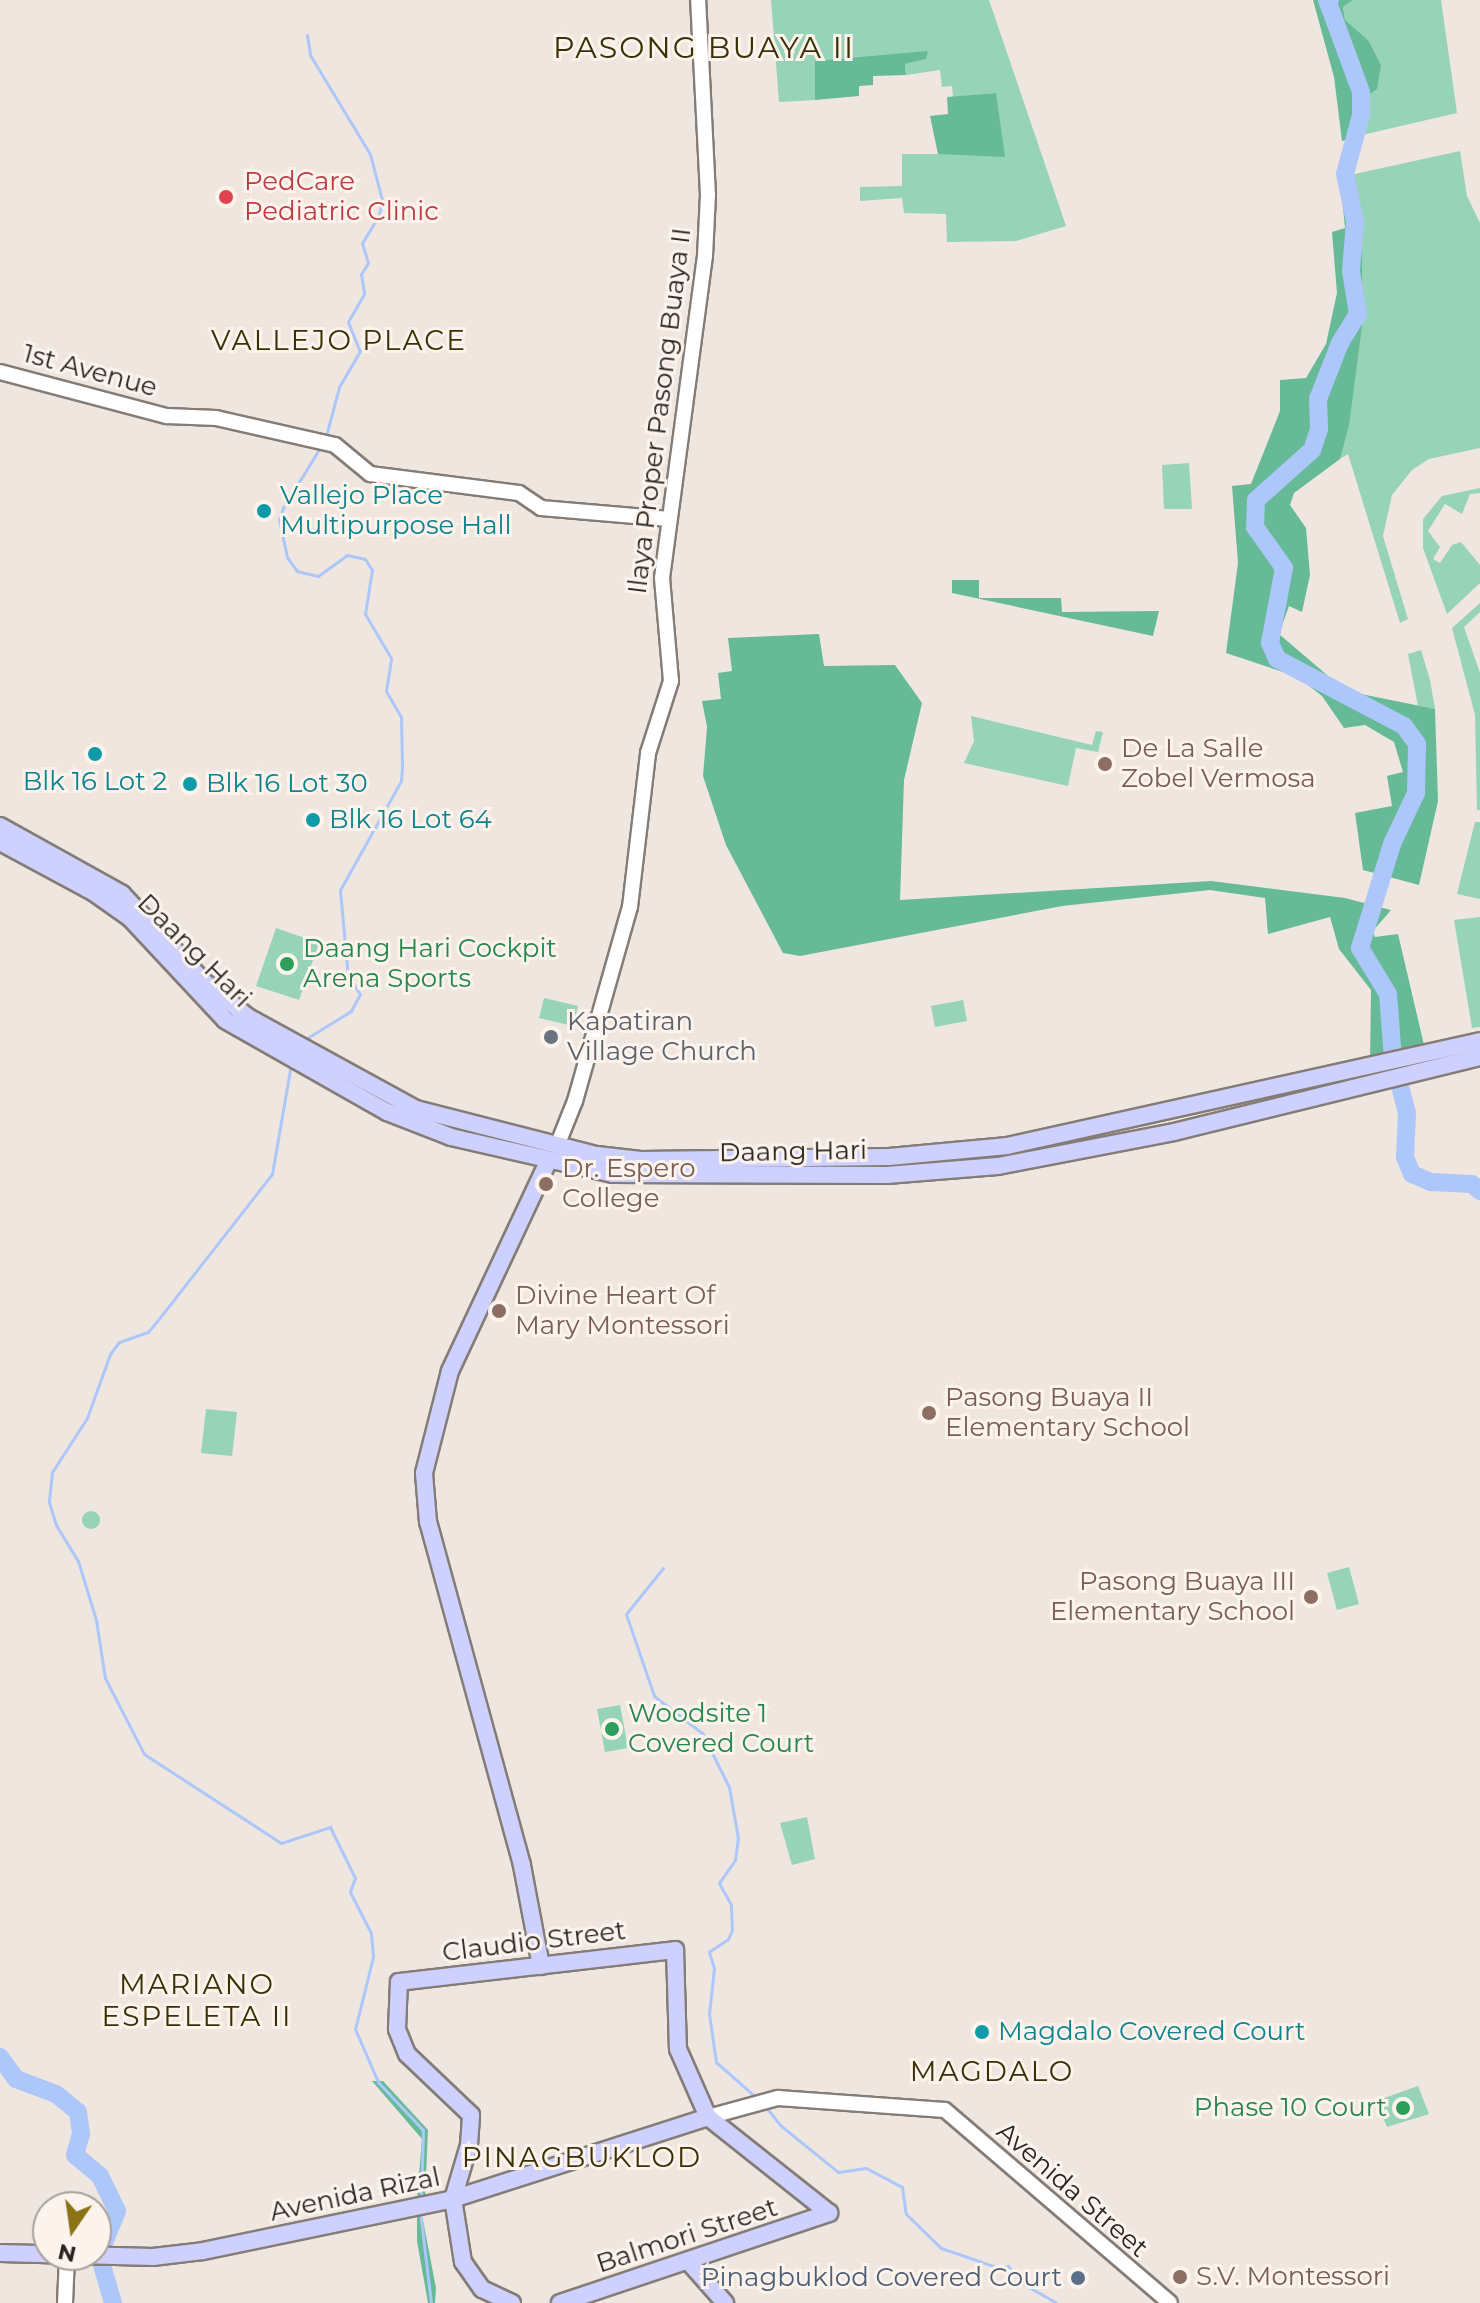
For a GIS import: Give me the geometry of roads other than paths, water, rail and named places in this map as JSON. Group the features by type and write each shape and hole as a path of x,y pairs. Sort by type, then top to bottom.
{"main road":[{"name":"Daang Hari","path":"0,826 68,871"},
{"name":"Daang Hari","path":"0,842 138,906 220,996 277,1041 417,1126 548,1162 634,1176 940,1173 1087,1150 1419,1065 1480,1057"},
{"name":"Daang Hari","path":"1419,1065 1480,1041"},
{"name":"Daang Hari","path":"313,1061 426,1113 557,1146 641,1160 945,1153 1020,1144 1374,1076"},
{"path":"541,1966 522,1865 428,1522 424,1473 450,1371 548,1162"},
{"name":"Claudio Street","path":"453,2199 469,2145 471,2115 407,2054 397,2029 399,1982 675,1950 678,2049 708,2117"},
{"name":"Avenida Rizal","path":"112,2257 186,2254 420,2207 708,2117"},
{"name":"Balmori Street","path":"560,2303 829,2213 708,2117"},
{"path":"453,2199 463,2262 482,2289 512,2303"},
{"name":"Avenida Rizal","path":"0,2253 32,2255"},
{"path":"688,2261 725,2303"}],"street":[{"name":"Ilaya Proper Pasong Buaya II","path":"557,1146 588,1058 639,862 648,753 671,681 661,608 705,256 698,0"},
{"name":"1st Avenue","path":"0,372 167,416 216,418 326,443 370,474 519,493 541,508 670,519"},
{"name":"Avenida Rizal","path":"708,2117 763,2102 945,2110"},
{"name":"Avenida Street","path":"945,2110 1170,2303"},
{"path":"65,2303 66,2271"}],"waterway":[{"path":"1327,0 1361,92 1361,115 1345,174 1355,222 1351,271 1358,314 1340,343 1318,399 1319,429 1312,450 1256,500 1255,527 1284,568 1270,643 1277,659 1404,726 1417,744 1416,793 1392,844 1360,948 1388,994 1393,1059 1407,1113 1405,1157 1412,1174 1431,1182 1472,1184 1480,1191"},
{"path":"1334,9 1337,0"},
{"path":"307,35 310,55 370,154 382,200 379,215 362,243 368,263 361,274 364,294 348,322 360,351 339,387 325,440"},
{"path":"304,1040 351,1011 360,994 348,977 340,890 401,781 402,765 401,717 386,691 391,658 365,614 372,570 365,559 347,555 318,576 297,571 287,557 279,520 283,508 321,446"},
{"path":"291,1064 272,1174 148,1332 119,1342 110,1354 87,1418 52,1472 49,1502 56,1525 78,1561 96,1620 105,1678 144,1754 281,1843 330,1827 355,1878 350,1892 371,1933 373,1957 355,2029 378,2082 423,2130 421,2199"},
{"path":"663,1568 626,1614 654,1696 702,1733 729,1787 738,1838 735,1860 719,1883 731,1905 732,1930 728,1939 709,1952 714,1968 709,2014 716,2062 758,2099"},
{"path":"0,2057 16,2079 56,2094 78,2112 81,2134 75,2155 100,2176 117,2211 99,2255 113,2303"},
{"path":"766,2107 780,2125 838,2172 866,2168 902,2187 906,2214 941,2248 999,2268 1008,2266 1022,2283 1056,2303"},
{"path":"420,2211 431,2303"}],"place":[{"name":"PedCare Pediatric Clinic","path":"226,197"},
{"name":"Vallejo Place Multipurpose Hall","path":"264,511"},
{"name":"Blk 16 Lot 2","path":"95,754"},
{"name":"De La Salle Zobel Vermosa","path":"1105,764"},
{"name":"Blk 16 Lot 30","path":"190,784"},
{"name":"Blk 16 Lot 64","path":"313,820"},
{"name":"Daang Hari Cockpit Arena Sports","path":"287,964"},
{"name":"Kapatiran Village Church","path":"551,1037"},
{"name":"Dr. Espero College","path":"546,1184"},
{"name":"Divine Heart Of Mary Montessori","path":"499,1311"},
{"name":"Pasong Buaya II Elementary School","path":"929,1413"},
{"name":"Pasong Buaya III Elementary School","path":"1311,1597"},
{"name":"Woodsite 1 Covered Court","path":"612,1729"},
{"name":"Magdalo Covered Court","path":"982,2032"},
{"name":"Phase 10 Court","path":"1403,2108"},
{"name":"S.V. Montessori","path":"1180,2277"},
{"name":"Pinagbuklod Covered Court","path":"1078,2278"}],"district":[{"name":"PASONG BUAYA II","path":"704,48"},
{"name":"VALLEJO PLACE","path":"339,340"},
{"name":"MARIANO ESPELETA II","path":"197,2000"},
{"name":"MAGDALO","path":"992,2071"},
{"name":"PINAGBUKLOD","path":"582,2157"}]}
